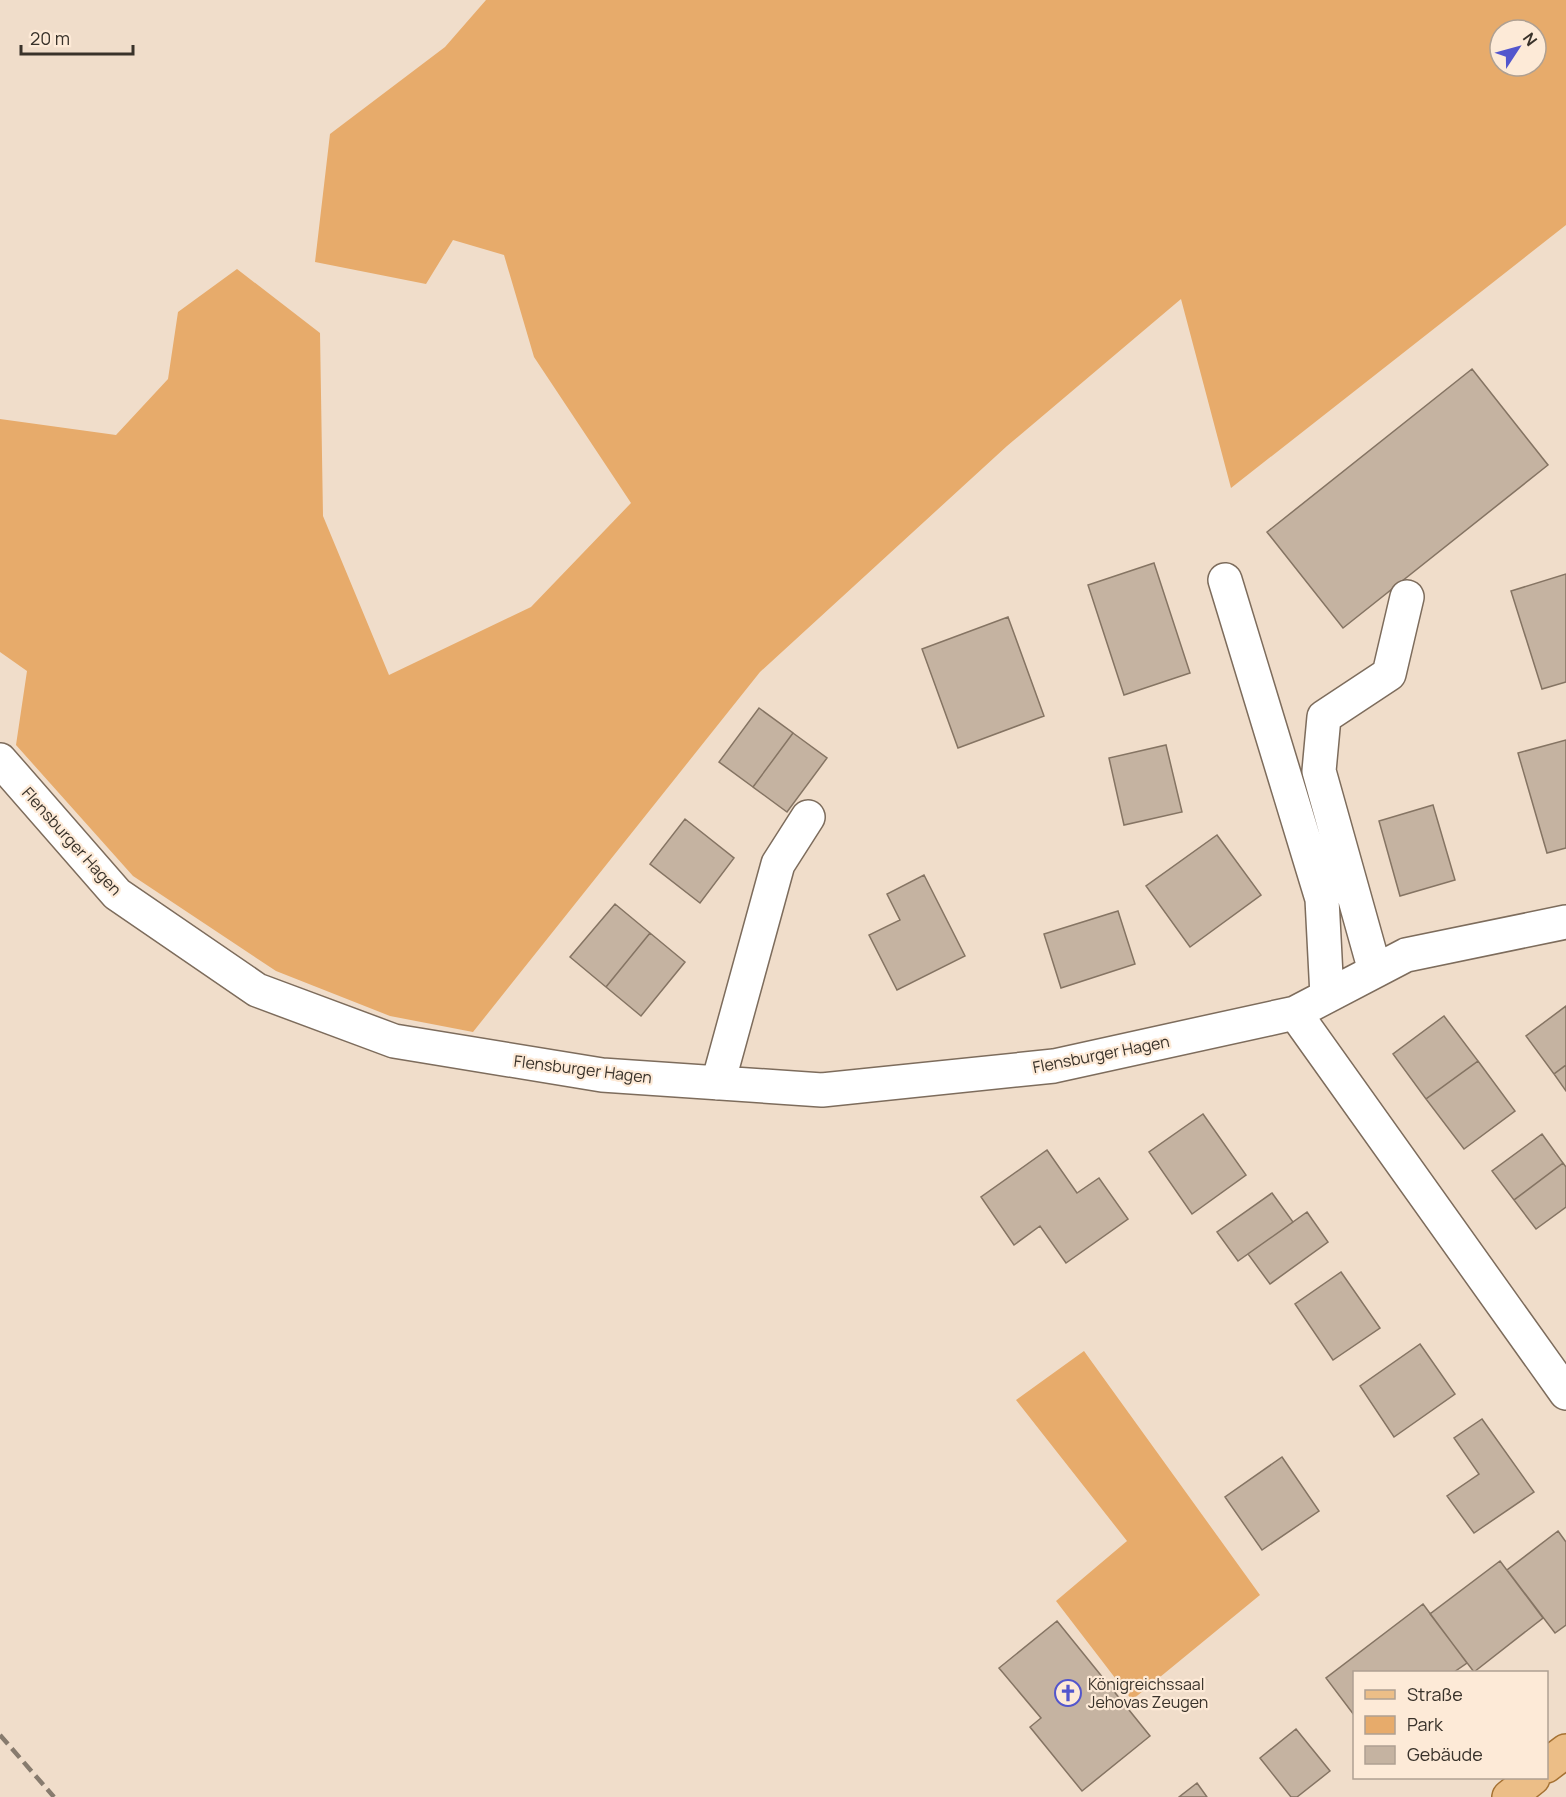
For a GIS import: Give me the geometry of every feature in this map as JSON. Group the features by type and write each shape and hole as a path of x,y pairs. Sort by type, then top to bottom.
{"main road":[{"path":"1548,1764 1566,1750"},
{"path":"1509,1797 1532,1779"}],"street":[{"path":"1225,580 1322,899 1328,996"},
{"path":"1375,971 1319,771 1324,717 1389,675 1407,597"},
{"name":"Flensburger Hagen","path":"0,760 117,894 257,990 394,1041 602,1075 822,1090 1054,1066 1295,1013 1406,955 1566,922"},
{"path":"718,1083 778,864 808,817"},
{"path":"1295,1013 1566,1393"}],"green space":[{"path":"486,0 1566,0 1566,225 1231,488 1181,299 1007,446 760,672 473,1032 390,1016 276,971 133,876 16,745 27,671 0,652 0,419 116,435 168,379 178,312 237,269 320,333 323,516 389,675 531,607 631,503 534,357 504,255 453,240 426,284 315,262 330,134 445,47"},
{"path":"1084,1351 1260,1595 1132,1700 1056,1601 1127,1541 1016,1400"}],"building":[{"path":"1472,369 1548,465 1343,628 1267,532"},
{"path":"1154,563 1190,673 1124,695 1088,585"},
{"path":"1566,574 1566,682 1542,689 1511,591"},
{"path":"1008,617 1044,716 958,748 922,649"},
{"path":"759,708 793,733 753,787 719,762"},
{"path":"793,733 827,758 787,812 753,787"},
{"path":"1566,740 1566,848 1547,853 1518,753"},
{"path":"1166,745 1182,812 1124,825 1109,758"},
{"path":"1433,805 1455,880 1400,896 1379,821"},
{"path":"685,819 734,858 700,903 650,864"},
{"path":"1217,835 1261,895 1190,947 1146,886"},
{"path":"924,875 965,956 897,990 869,935 900,920 887,894"},
{"path":"615,904 650,933 606,987 570,957"},
{"path":"1118,911 1135,964 1061,988 1044,934"},
{"path":"650,933 685,962 641,1016 606,987"},
{"path":"1566,1006 1566,1065 1554,1074 1526,1036"},
{"path":"1444,1016 1478,1061 1426,1099 1393,1054"},
{"path":"1478,1061 1515,1111 1464,1149 1426,1099"},
{"path":"1566,1065 1566,1091 1554,1074"},
{"path":"1203,1114 1246,1175 1192,1214 1149,1152"},
{"path":"1542,1134 1563,1163 1514,1200 1492,1171"},
{"path":"1047,1150 1077,1193 1099,1178 1128,1219 1066,1263 1040,1226 1014,1245 981,1197"},
{"path":"1563,1163 1566,1167 1566,1207 1536,1229 1514,1200"},
{"path":"1272,1193 1293,1222 1238,1261 1217,1232"},
{"path":"1307,1212 1328,1242 1270,1284 1248,1254"},
{"path":"1341,1272 1380,1328 1333,1360 1295,1304"},
{"path":"1420,1344 1455,1394 1394,1437 1360,1386"},
{"path":"1482,1419 1534,1492 1474,1533 1447,1496 1479,1474 1454,1438"},
{"path":"1282,1457 1319,1511 1262,1550 1225,1497"},
{"path":"1558,1531 1566,1542 1566,1625 1555,1633 1507,1570"},
{"path":"1500,1561 1543,1618 1473,1671 1430,1614"},
{"path":"1423,1604 1467,1663 1455,1671 1353,1671 1353,1714 1326,1678"},
{"name":"Königreichssaal Jehovas Zeugen","path":"1057,1621 1150,1736 1082,1791 1030,1727 1041,1718 999,1668"},
{"path":"1296,1729 1330,1771 1297,1797 1291,1797 1260,1758"},
{"path":"1197,1783 1207,1797 1179,1797"}],"railway":[{"path":"0,1735 54,1797"}],"place":[{"name":"Königreichssaal Jehovas Zeugen","path":"1068,1693"}]}
